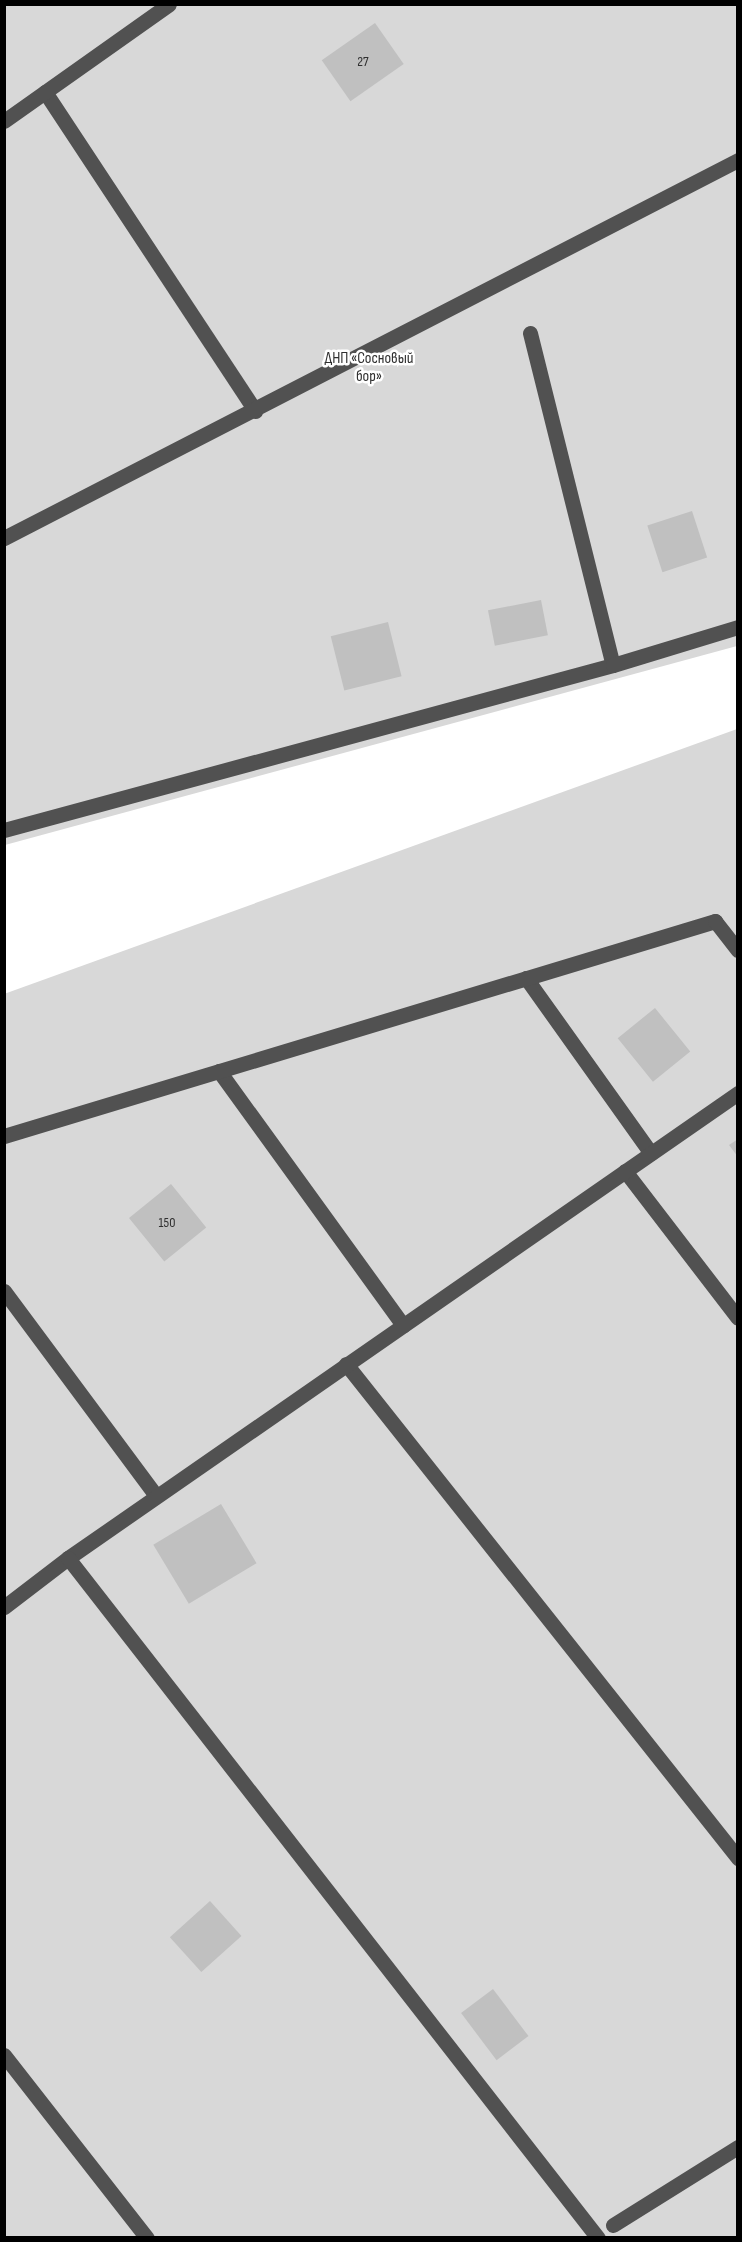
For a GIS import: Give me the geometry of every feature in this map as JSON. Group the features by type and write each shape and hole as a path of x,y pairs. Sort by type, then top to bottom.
{"lane":[{"path":"4,121 170,4"},
{"path":"45,92 255,411"},
{"path":"4,538 255,411 738,160"},
{"path":"530,333 613,665"},
{"path":"4,830 613,665 738,627"},
{"path":"4,1136 715,921 738,950"},
{"path":"526,978 651,1153"},
{"path":"219,1071 403,1325"},
{"path":"4,1607 68,1558 156,1496 738,1093"},
{"path":"625,1171 738,1318"},
{"path":"4,1291 156,1496"},
{"path":"346,1364 738,1858"},
{"path":"68,1558 598,2238"},
{"path":"4,2055 147,2238"},
{"path":"613,2225 738,2147"}],"green space":[{"name":"ДНП «Сосновый бор»","path":"5,5 737,5 737,646 5,845"},
{"path":"737,729 737,2237 5,2237 4,994"}],"building":[{"path":"375,23 404,64 350,101 322,60"},
{"path":"692,511 707,558 662,572 647,526"},
{"path":"541,600 548,635 495,646 488,610"},
{"path":"388,622 402,676 344,691 331,636"},
{"path":"655,1008 690,1052 653,1082 618,1038"},
{"path":"738,1139 738,1157 729,1145"},
{"path":"171,1184 206,1228 164,1262 129,1218"},
{"path":"221,1504 257,1563 189,1604 153,1545"},
{"path":"210,1901 241,1936 201,1972 170,1937"},
{"path":"493,1989 529,2036 497,2060 461,2013"}]}
